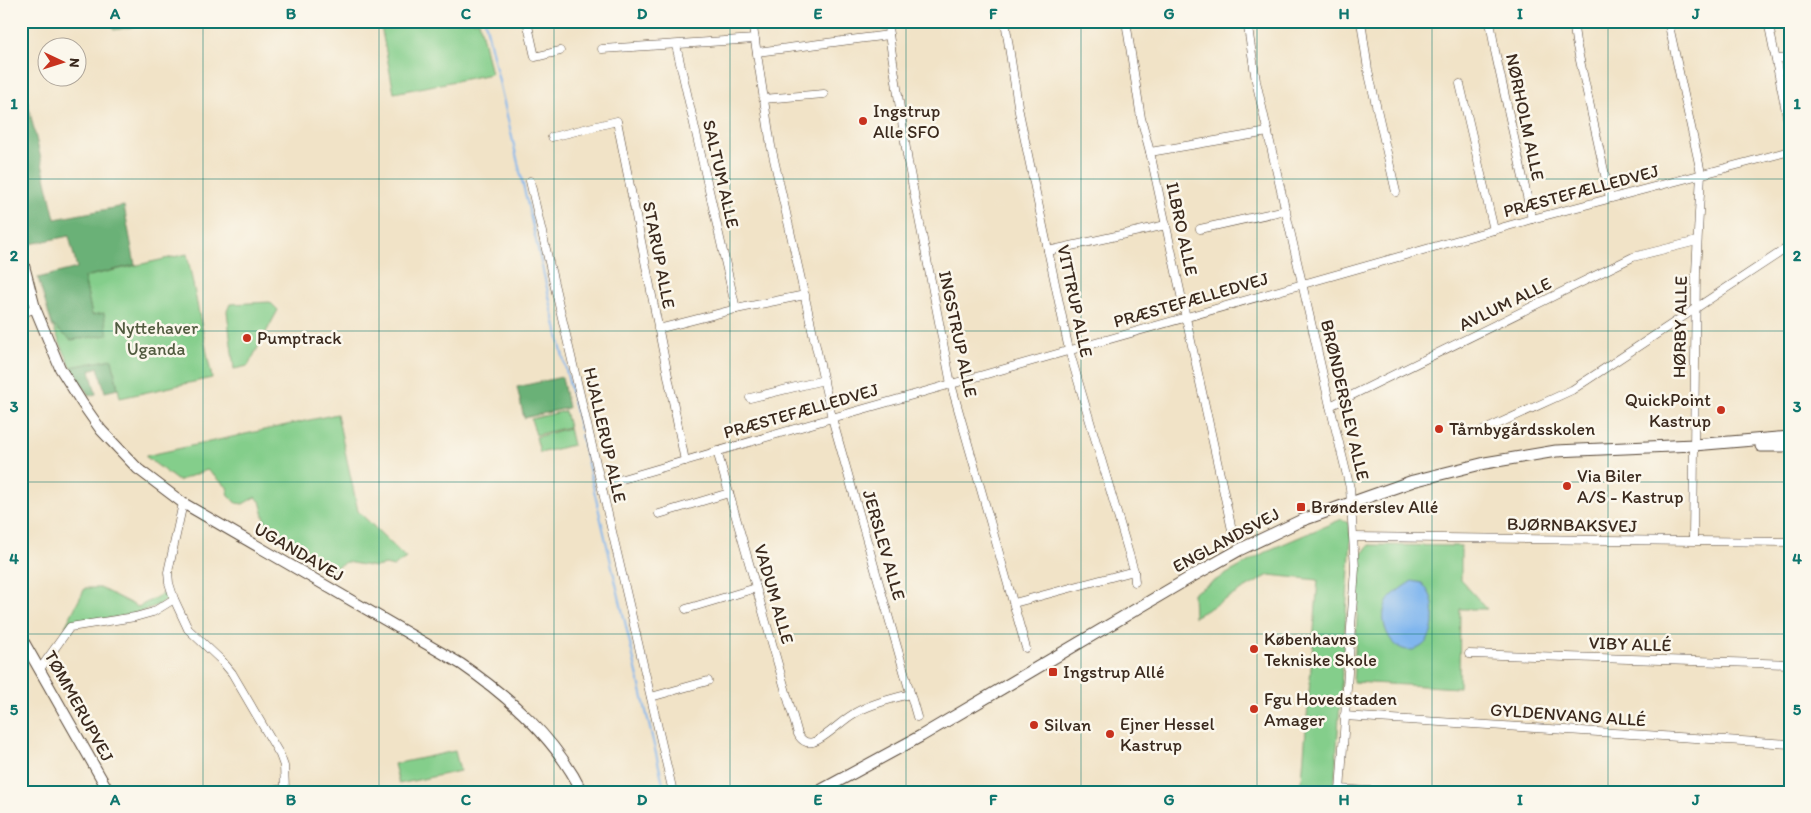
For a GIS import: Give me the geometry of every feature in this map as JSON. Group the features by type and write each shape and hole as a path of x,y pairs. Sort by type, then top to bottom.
{"main road":[{"name":"ENGLANDSVEJ","path":"818,792 929,731 1239,550 1300,521 1413,481 1485,463 1556,451 1694,445 1790,437"},
{"name":"ENGLANDSVEJ","path":"1694,445 1790,446"}],"street":[{"path":"527,21 535,57 560,51"},
{"name":"JERSLEV ALLE","path":"752,21 771,146 832,418 917,717"},
{"name":"INGSTRUP ALLE","path":"887,21 908,162 951,384 1026,648"},
{"name":"VITTRUP ALLE","path":"1005,21 1019,112 1068,350 1136,582"},
{"name":"ILBRO ALLE","path":"1126,21 1141,118 1232,530"},
{"name":"BRØNDERSLEV ALLE","path":"1247,21 1256,81 1352,503 1355,568 1340,790"},
{"path":"1361,21 1368,70 1396,192"},
{"name":"NØRHOLM ALLE","path":"1490,21 1532,219"},
{"path":"1573,21 1610,198"},
{"name":"HØRBY ALLE","path":"1668,21 1701,173 1695,310 1692,540"},
{"path":"1768,21 1790,131"},
{"path":"757,52 889,35"},
{"path":"602,49 676,46 754,39"},
{"name":"SALTUM ALLE","path":"676,46 736,309"},
{"path":"1776,59 1790,58"},
{"path":"1460,84 1494,230"},
{"path":"763,99 824,94"},
{"name":"STARUP ALLE","path":"552,138 617,121 685,461"},
{"path":"1150,152 1268,132"},
{"name":"PRÆSTEFÆLLEDVEJ","path":"602,485 1068,350 1532,219 1790,151"},
{"name":"HJALLERUP ALLE","path":"530,181 673,792"},
{"path":"1200,230 1286,210"},
{"path":"1048,251 1166,225"},
{"name":"AVLUM ALLE","path":"1330,406 1633,257 1697,241"},
{"path":"1478,433 1572,390 1790,246"},
{"name":"UGANDAVEJ","path":"21,254 35,308 60,368 82,404 101,430 138,469 183,504 461,664 486,681 508,699 548,740 582,792"},
{"path":"658,329 805,294"},
{"path":"21,314 35,308"},
{"path":"750,398 824,380"},
{"name":"VADUM ALLE","path":"717,451 800,738 806,742 816,741 853,713 871,705 910,694"},
{"path":"659,514 729,494"},
{"path":"183,504 168,572 169,583 188,629 232,673 280,755 284,766 285,789 264,792"},
{"name":"BJØRNBAKSVEJ","path":"1354,537 1790,542"},
{"path":"1014,603 1134,571"},
{"path":"686,610 756,588"},
{"path":"40,669 70,627 135,617 153,612 174,599"},
{"name":"TØMMERUPVEJ","path":"21,637 108,792"},
{"name":"VIBY ALLÉ","path":"1469,654 1790,664"},
{"path":"651,697 708,681"},
{"name":"GYLDENVANG ALLÉ","path":"1344,716 1790,744"},
{"path":"1340,790 1384,792"}],"green space":[{"path":"111,21 165,21 114,30"},
{"path":"380,21 479,21 491,74 394,93"},
{"path":"21,74 55,219 124,206 135,265 84,277 92,315 104,313 108,335 71,340 52,325 38,278 77,268 69,236 30,244 21,205"},
{"name":"Nyttehaver Uganda","path":"187,254 212,378 120,398 112,360 71,367 52,325 72,340 92,316 84,277"},
{"name":"Pumptrack","path":"270,302 278,310 248,366 234,369 227,311 230,304"},
{"path":"112,359 118,389 105,392 98,367 90,370 96,394 89,396 71,367"},
{"path":"562,377 568,408 524,418 517,387"},
{"path":"565,411 569,427 536,435 531,419"},
{"path":"337,414 358,511 406,558 393,567 386,565 375,567 346,562 327,572 311,565 296,544 269,535 260,501 255,497 243,504 236,503 229,496 227,487 207,470 178,481 145,456"},
{"path":"569,428 573,445 540,453 536,437"},
{"path":"1342,519 1348,523 1351,538 1334,792 1301,792 1318,580 1269,575 1194,617 1193,593 1269,550"},
{"path":"1369,545 1461,546 1461,580 1487,609 1460,609 1459,688 1353,682 1361,555"},
{"path":"85,588 100,588 138,607 166,592 169,599 133,614 70,623 65,627"},
{"path":"455,751 460,771 399,784 394,764"}],"water":[{"path":"1412,581 1422,583 1431,597 1433,622 1431,634 1426,642 1419,648 1412,650 1396,645 1390,638 1385,627 1384,610 1391,597"}],"waterway":[{"path":"485,21 580,430"},
{"path":"581,435 665,792"}],"place":[{"name":"Ingstrup Alle SFO","path":"863,121"},
{"name":"Pumptrack","path":"247,338"},
{"name":"QuickPoint Kastrup","path":"1721,410"},
{"name":"Tårnbygårdsskolen","path":"1439,429"},
{"name":"Via Biler A/S - Kastrup","path":"1567,486"},
{"name":"Brønderslev Allé","path":"1301,507"},
{"name":"Københavns Tekniske Skole","path":"1254,649"},
{"name":"Ingstrup Allé","path":"1053,672"},
{"name":"Fgu Hovedstaden Amager","path":"1254,709"},
{"name":"Silvan","path":"1034,725"},
{"name":"Ejner Hessel Kastrup","path":"1110,734"}]}
